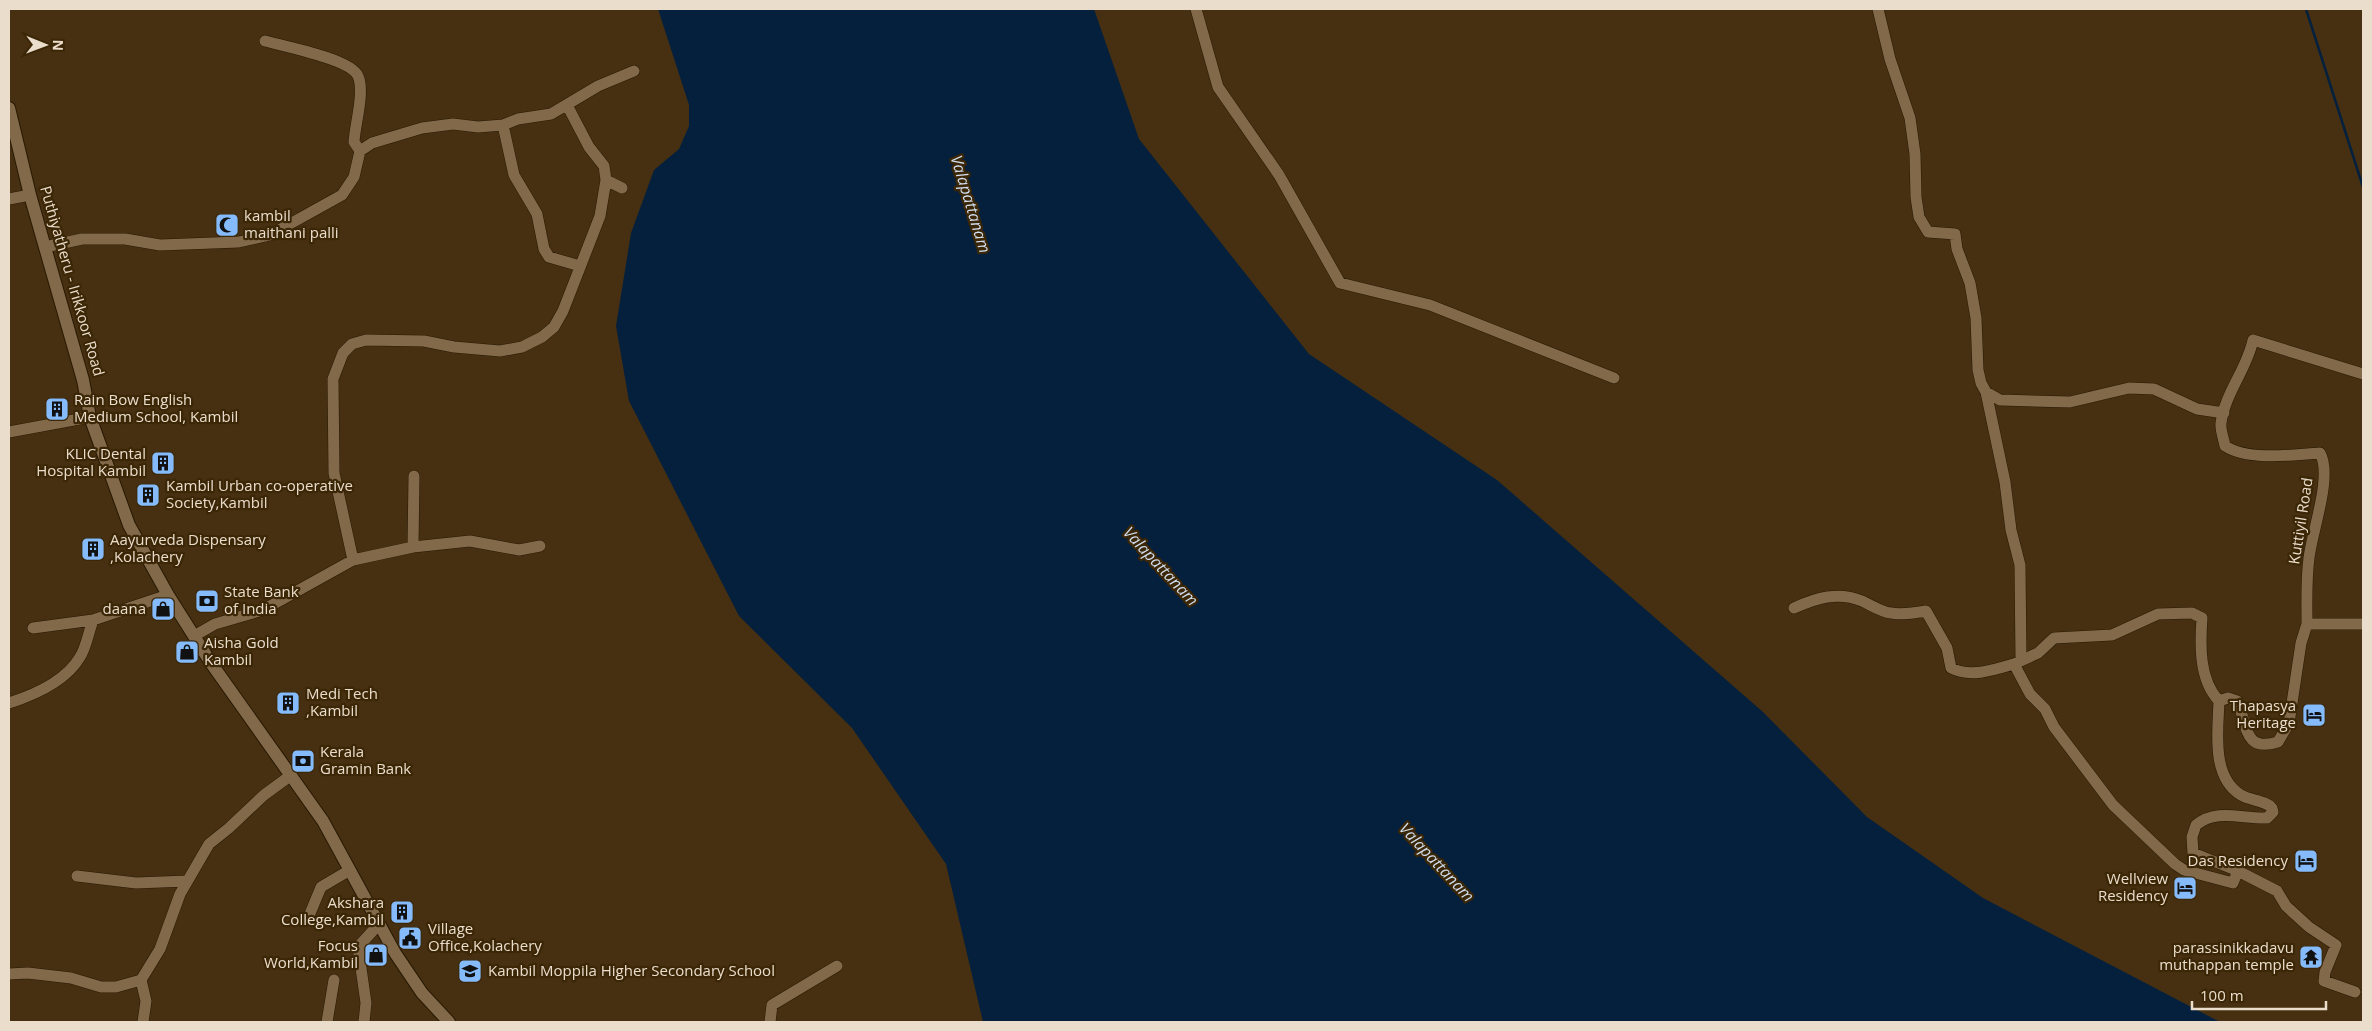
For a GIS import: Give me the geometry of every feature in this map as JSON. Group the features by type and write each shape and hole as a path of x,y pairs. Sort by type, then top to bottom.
{"main road":[{"name":"Puthiyatheru - Irikkoor Road","path":"9,108 30,195 83,380 90,417 129,525 163,597 194,636 250,720 323,821 379,924 422,993 448,1022"}],"street":[{"path":"1196,9 1218,87 1279,175 1340,283 1430,305 1614,378"},
{"path":"1878,9 1890,59 1910,118 1915,154 1916,197 1919,217 1928,232 1955,234 1957,249 1970,283 1976,318 1978,370 1981,383 1986,392 2005,482 2011,530 2020,565 2018,662 2030,694 2045,709 2054,726 2113,805 2158,850 2184,870 2233,883 2238,870"},
{"path":"265,40 313,54 353,69 359,77 360,102 354,142 357,150 360,151"},
{"path":"45,247 82,240 125,239 160,245 239,242 270,235 342,195 354,177 360,151 372,142 422,128 453,124 478,127 503,125 518,119 551,114 598,86 634,71"},
{"path":"353,560 334,472 333,379 343,353 352,344 366,340 424,341 454,347 500,351 522,347 554,327 563,311 600,216 606,180 604,166 589,147 568,105"},
{"path":"503,125 514,175 537,214 544,249 548,257 580,266"},
{"path":"606,180 622,188"},
{"path":"9,199 30,195"},
{"name":"Kuttiyil Road","path":"2307,624 2308,560 2312,531 2320,506 2324,484 2324,460 2320,453 2249,455 2225,446 2221,425 2226,402 2250,352 2252,340 2363,374"},
{"path":"1986,392 2000,400 2070,402 2129,388 2154,389 2197,409 2224,413"},
{"path":"9,432 90,417"},
{"path":"413,547 414,476"},
{"path":"194,636 215,624 263,610 353,560 413,547 470,541 519,550 540,546"},
{"path":"1794,608 1818,597 1832,596 1860,600 1889,613 1904,614 1926,611 1947,648 1950,668 1959,672 1981,672 2018,662 2038,653 2054,638 2112,635 2158,614 2192,613 2202,618 2201,654 2210,689 2219,701 2218,749 2221,768 2226,778 2240,794 2266,804 2272,808 2273,812 2267,818 2219,814 2202,820 2196,826 2192,837 2192,853 2238,870 2277,891 2286,906 2309,926 2336,944 2325,972 2324,982 2355,992"},
{"path":"33,628 93,620 163,597"},
{"path":"9,703 30,697 65,675 81,657 93,620"},
{"path":"2219,701 2228,698 2237,701 2247,732 2253,741 2265,745 2278,742 2289,723 2301,643 2307,624 2363,624"},
{"path":"9,974 28,973 72,978 101,987 116,987 141,980 160,949 180,894 209,844 254,804 290,776"},
{"path":"309,916 321,887 350,870"},
{"path":"77,876 136,883 187,881"},
{"path":"364,1022 366,1003 358,947 379,924"},
{"path":"770,1022 772,1005 837,966"},
{"path":"141,980 146,1001 143,1022"},
{"path":"327,1022 334,980"}],"water":[{"name":"Valapattanam","path":"658,9 1094,9 1139,139 1309,354 1497,480 1763,712 1867,817 1983,898 2220,1022 983,1022 946,864 852,728 739,616 629,401 616,326 631,233 654,170 679,149 689,126 689,105"}],"waterway":[{"path":"2306,9 2363,187"}],"place":[{"name":"kambil maithani palli","path":"227,225"},
{"name":"Rain Bow English Medium School, Kambil","path":"57,409"},
{"name":"KLIC Dental Hospital Kambil","path":"163,463"},
{"name":"Kambil Urban co-operative Society,Kambil","path":"148,495"},
{"name":"Aayurveda Dispensary ,Kolachery","path":"93,549"},
{"name":"State Bank of India","path":"207,601"},
{"name":"daana","path":"163,609"},
{"name":"Aisha Gold Kambil","path":"187,652"},
{"name":"Medi Tech ,Kambil","path":"288,703"},
{"name":"Thapasya Heritage","path":"2314,715"},
{"name":"Kerala Gramin Bank","path":"303,761"},
{"name":"Das Residency","path":"2306,861"},
{"name":"Wellview Residency","path":"2185,888"},
{"name":"Akshara College,Kambil","path":"402,912"},
{"name":"Village Office,Kolachery","path":"410,938"},
{"name":"Focus World,Kambil","path":"376,955"},
{"name":"parassinikkadavu muthappan temple","path":"2311,957"},
{"name":"Kambil Moppila Higher Secondary School","path":"470,971"}]}
